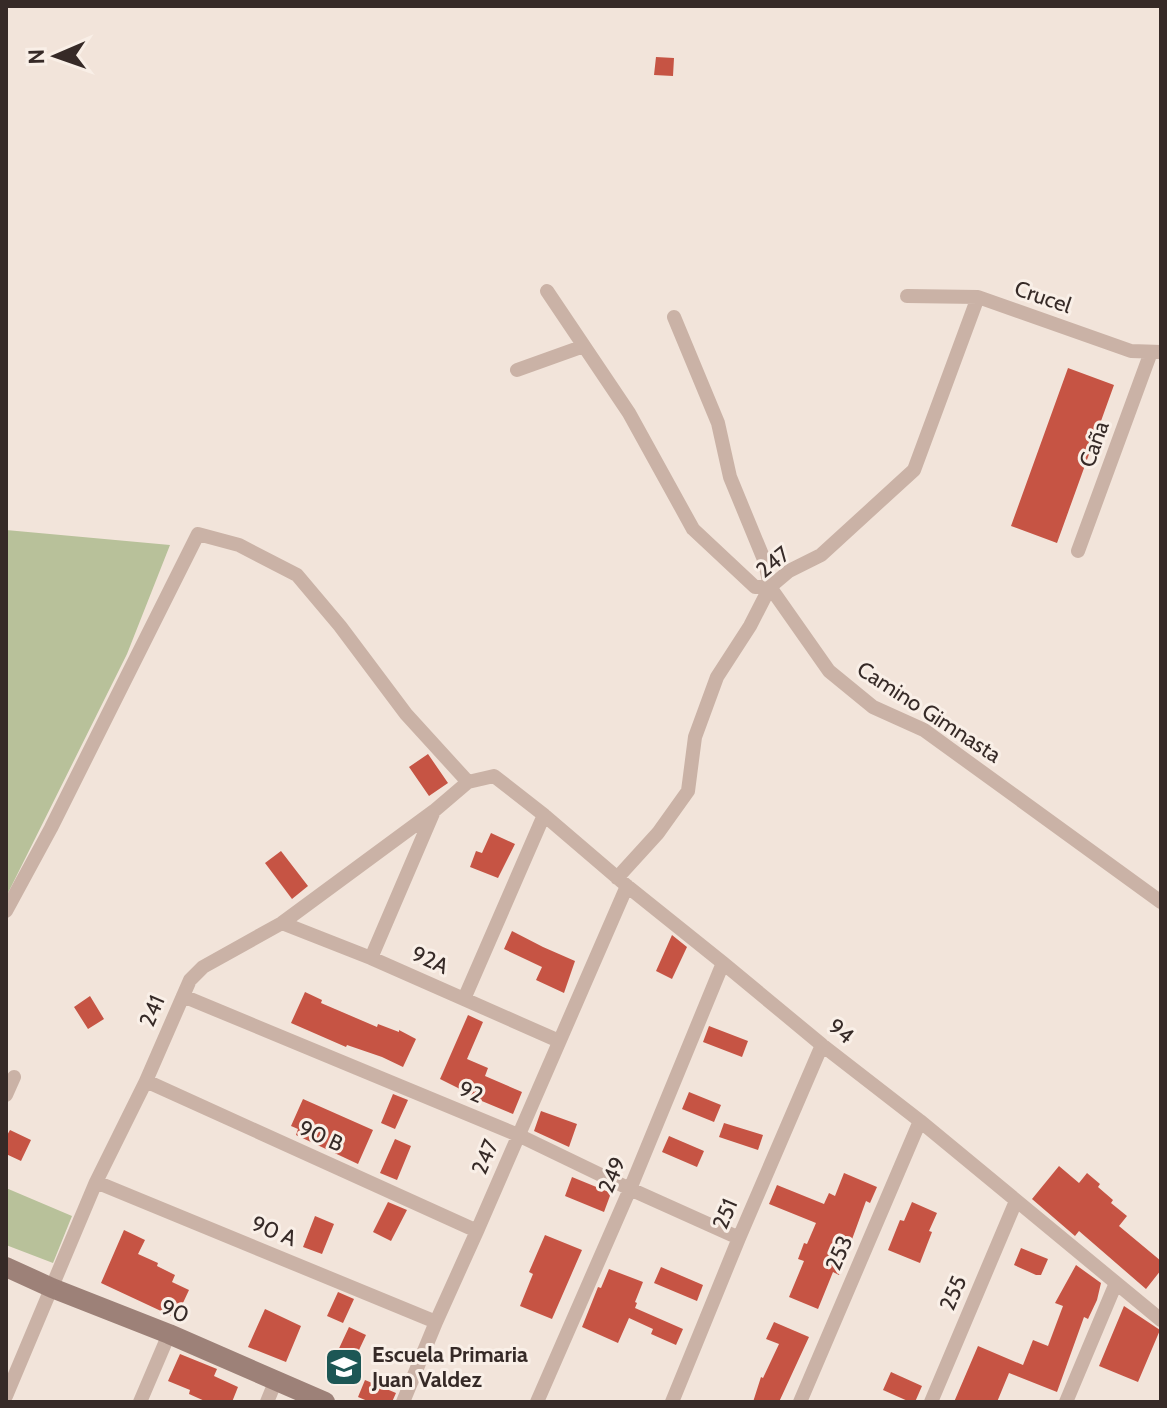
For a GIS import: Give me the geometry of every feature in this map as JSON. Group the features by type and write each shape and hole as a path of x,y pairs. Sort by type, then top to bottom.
{"street":[{"name":"Camino Gimnasta","path":"547,291 629,413 693,529 755,587 770,587 829,671 873,707 924,730 1161,902"},
{"name":"Crucel","path":"907,296 978,297 1131,351 1156,352"},
{"name":"247","path":"403,1402 559,1041 622,882 688,791 695,737 717,677 750,626 770,587 789,571 821,555 914,470 978,297"},
{"path":"674,317 718,423 730,477 765,562 770,587"},
{"path":"517,370 584,346"},
{"name":"Caña","path":"1078,551 1156,352"},
{"path":"6,911 51,828 198,534 239,545 297,575 406,714 468,782"},
{"name":"94","path":"494,776 1161,1320"},
{"name":"241","path":"6,1396 96,1182 146,1081 190,980 203,967 282,923 434,811 468,782 494,776"},
{"path":"371,958 434,811"},
{"path":"464,999 544,815"},
{"name":"92A","path":"282,923 371,958 559,1041"},
{"name":"249","path":"537,1402 630,1189 723,963"},
{"name":"92","path":"183,996 518,1135 739,1238"},
{"name":"251","path":"672,1402 822,1045"},
{"path":"6,1095 14,1077"},
{"name":"90 B","path":"146,1081 477,1231"},
{"name":"253","path":"800,1402 920,1121"},
{"name":"90 A","path":"96,1182 436,1322"},
{"name":"255","path":"931,1402 1016,1201"},
{"name":"90","path":"6,1267 325,1402"},
{"path":"1066,1402 1116,1283"},
{"path":"140,1402 169,1334"},
{"path":"267,1402 276,1380"}],"green space":[{"path":"6,530 170,545 127,654 6,897"},
{"path":"6,1188 72,1216 53,1263 6,1245"}],"building":[{"path":"656,57 674,58 673,76 654,75"},
{"path":"1068,368 1114,385 1057,543 1011,526"},
{"path":"428,754 448,783 429,796 409,767"},
{"path":"491,833 515,844 498,878 470,867 476,851 482,853"},
{"path":"281,851 308,886 292,899 265,863"},
{"path":"512,931 575,961 564,993 536,980 542,967 504,949"},
{"path":"672,935 687,947 672,979 656,971"},
{"path":"305,992 322,1000 321,1003 377,1027 378,1024 399,1030 416,1039 403,1067 291,1023"},
{"path":"90,996 104,1019 88,1029 74,1007"},
{"path":"468,1015 483,1022 467,1059 488,1068 485,1076 522,1092 513,1114 440,1079"},
{"path":"709,1026 748,1041 742,1057 703,1042"},
{"path":"689,1092 721,1105 714,1122 682,1109"},
{"path":"393,1094 408,1100 395,1129 381,1123"},
{"path":"303,1099 373,1130 358,1164 296,1135 298,1129 291,1126"},
{"path":"541,1111 577,1124 569,1147 534,1131"},
{"path":"724,1123 763,1135 758,1150 719,1137"},
{"path":"10,1130 31,1140 21,1161 6,1154 6,1137"},
{"path":"669,1136 704,1151 697,1167 662,1152"},
{"path":"395,1139 411,1146 397,1180 380,1173"},
{"path":"1059,1166 1079,1183 1087,1173 1100,1184 1098,1187 1113,1200 1111,1203 1127,1216 1119,1226 1161,1261 1161,1270 1146,1289 1079,1231 1075,1236 1032,1199"},
{"path":"844,1173 877,1187 870,1203 866,1201 839,1275 833,1272 818,1309 789,1297 804,1261 798,1259 816,1223 769,1204 777,1185 824,1204 829,1193 835,1196"},
{"path":"572,1177 611,1193 604,1212 565,1196"},
{"path":"388,1202 407,1210 391,1241 373,1232"},
{"path":"912,1202 937,1213 920,1263 888,1250 900,1220 904,1221"},
{"path":"315,1216 334,1224 322,1254 303,1247"},
{"path":"124,1230 145,1240 138,1254 175,1275 172,1282 189,1290 176,1318 101,1283"},
{"path":"545,1235 582,1250 552,1319 520,1306 533,1274 529,1272"},
{"path":"1021,1248 1048,1259 1041,1275 1014,1265"},
{"path":"1076,1265 1101,1283 1088,1319 1084,1317 1057,1392 1009,1373 997,1402 954,1402 978,1346 1023,1365 1033,1340 1048,1346 1063,1306 1055,1303"},
{"path":"661,1267 703,1285 697,1301 654,1283"},
{"path":"609,1269 643,1282 635,1308 683,1329 676,1345 651,1334 653,1329 629,1318 618,1343 582,1327"},
{"path":"338,1292 354,1299 343,1323 327,1316"},
{"path":"1124,1306 1160,1330 1138,1382 1099,1366"},
{"path":"265,1309 301,1326 286,1362 248,1347"},
{"path":"774,1322 809,1337 779,1402 753,1402 761,1377 779,1344 766,1339"},
{"path":"349,1327 366,1335 345,1380 328,1372"},
{"path":"180,1354 217,1369 214,1376 238,1387 232,1402 207,1402 189,1394 190,1390 168,1381"},
{"path":"891,1372 922,1386 915,1402 883,1390"},
{"path":"365,1380 396,1393 392,1402 370,1402 358,1397"}],"place":[{"name":"Escuela Primaria Juan Valdez","path":"344,1367"}]}
